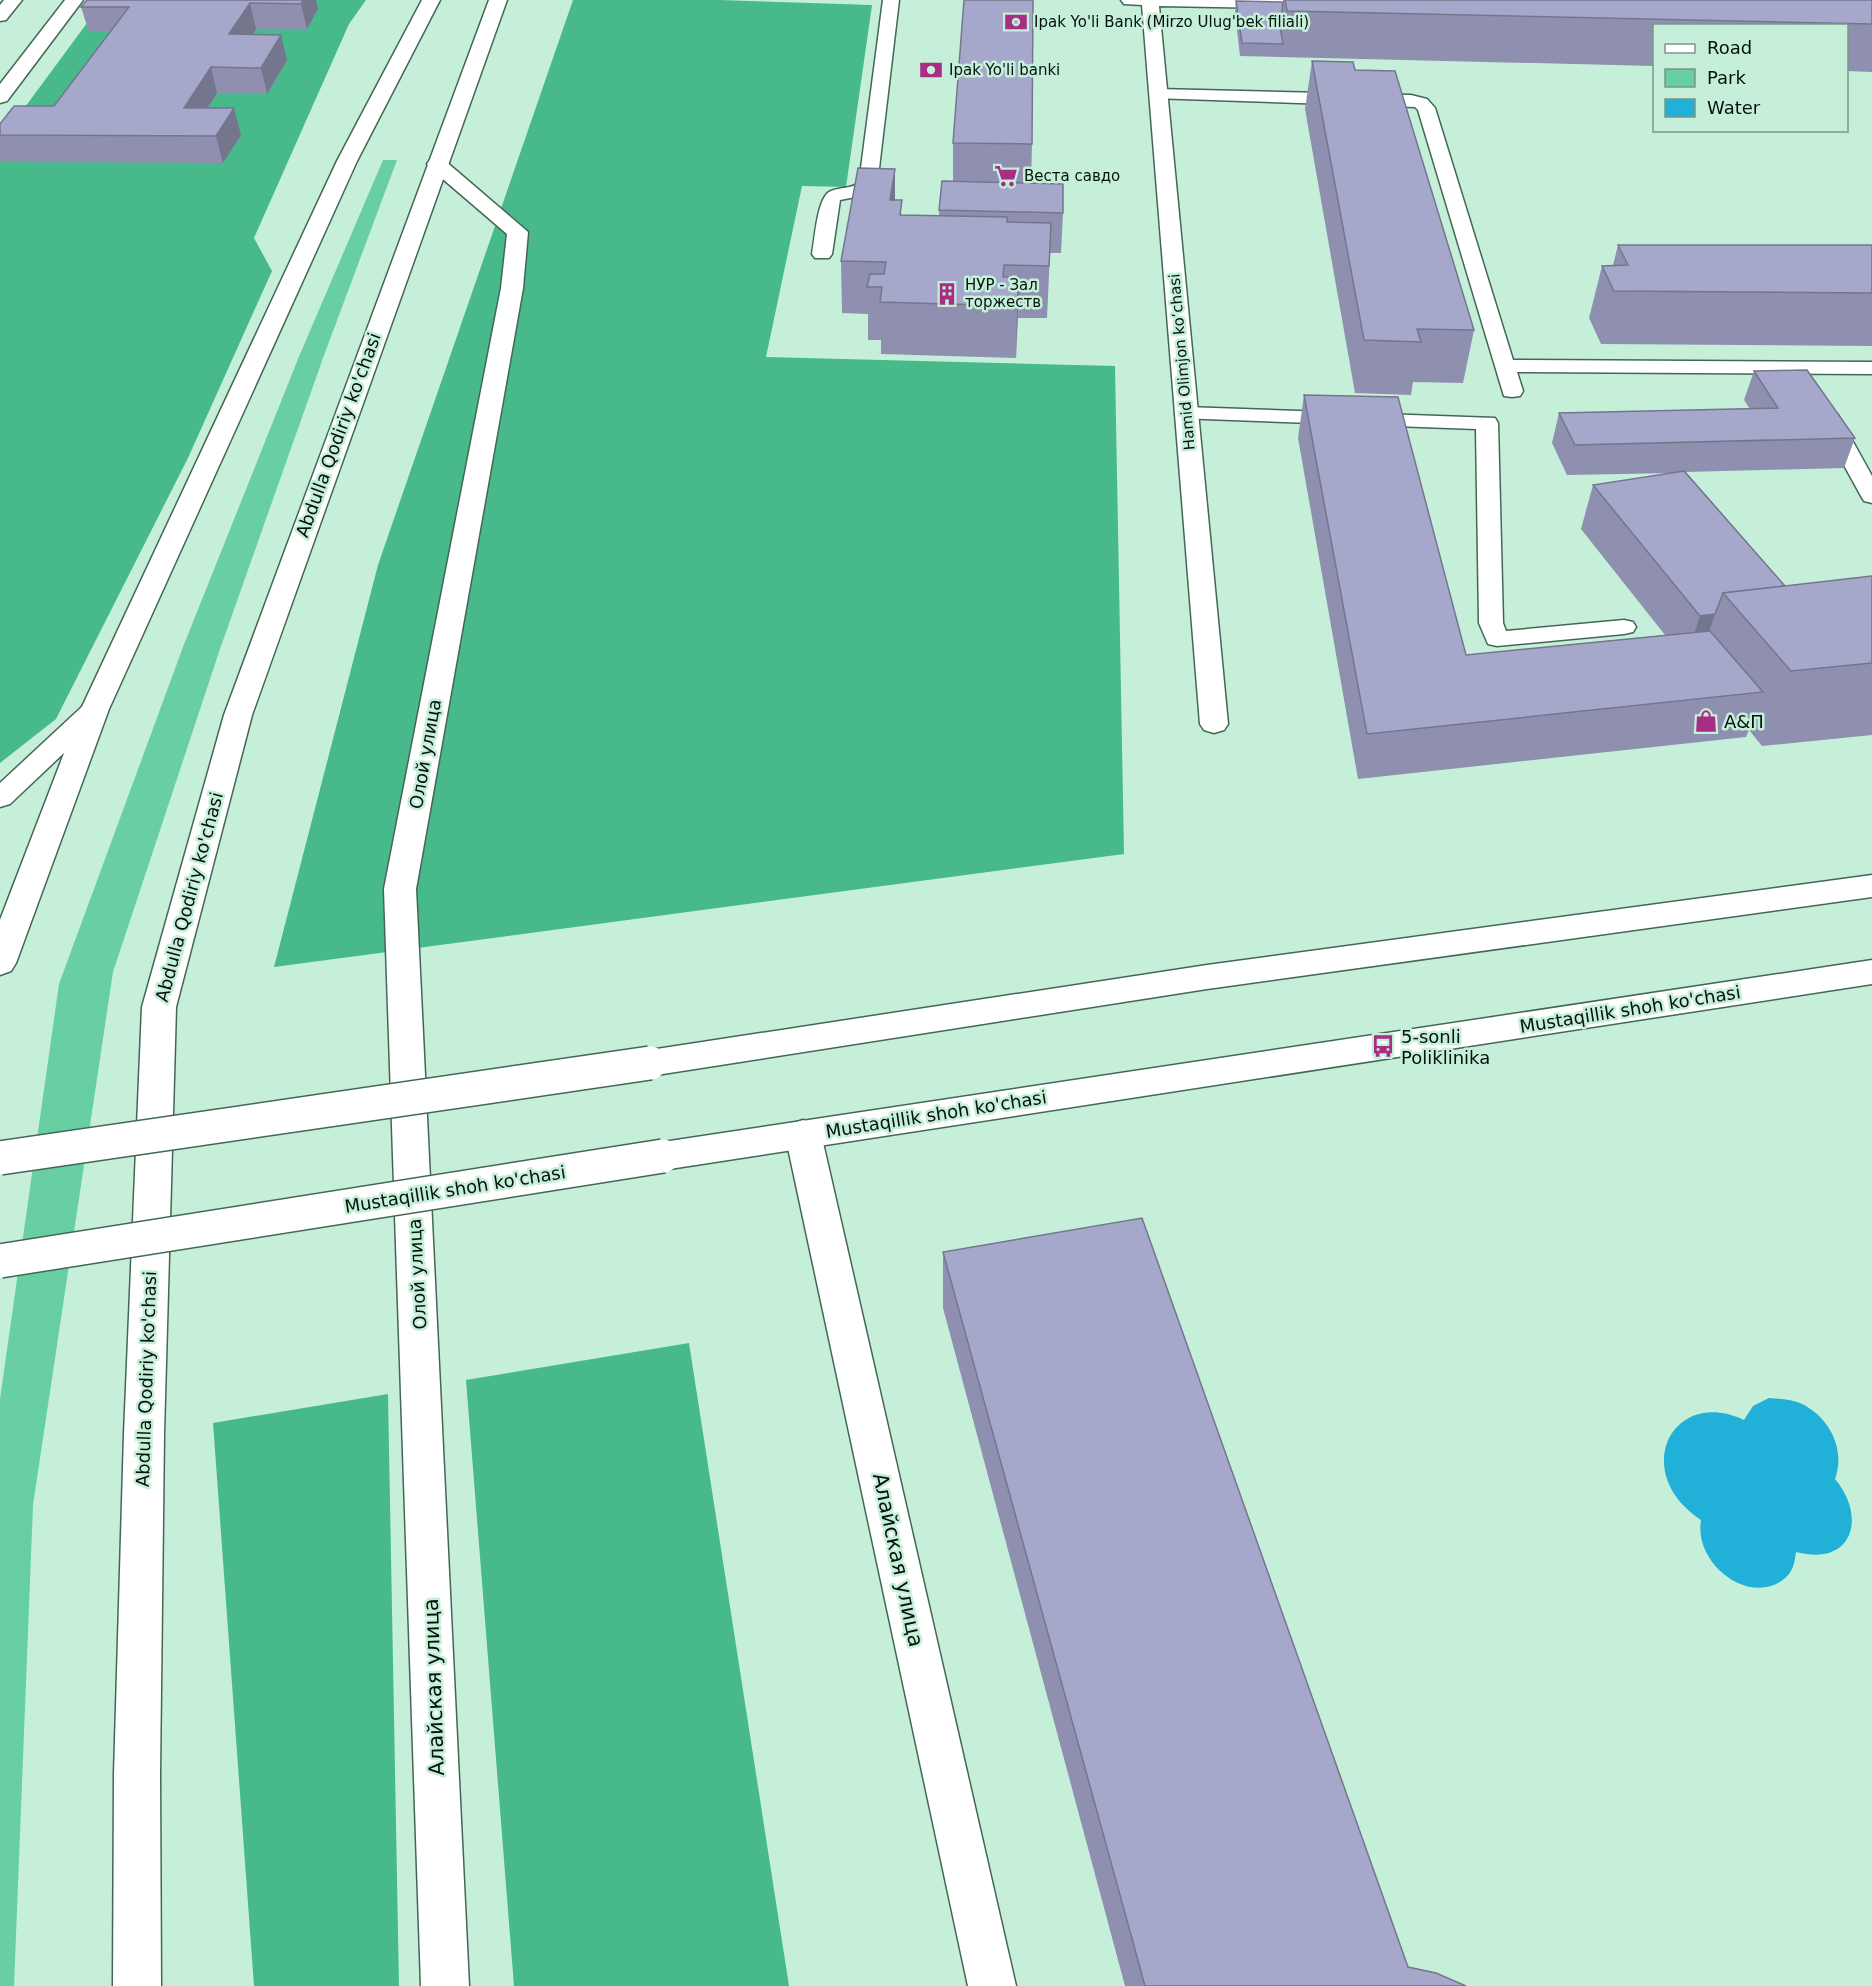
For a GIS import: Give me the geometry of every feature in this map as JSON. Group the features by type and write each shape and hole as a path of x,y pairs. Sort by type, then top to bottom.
{"main road":[{"path":"0,16 13,0"},
{"path":"0,97 74,0"},
{"path":"0,963 95,709 347,161 431,0"},
{"name":"Abdulla Qodiriy ko'chasi","path":"137,1986 137,1774 144,1434 159,1006 238,715 498,0"},
{"path":"1130,0 1291,3"},
{"name":"Hamid Olimjon ko’chasi","path":"1150,0 1214,724"},
{"name":"Олой улица","path":"422,1388 402,976 400,889 512,288 518,232 437,164"},
{"path":"0,1158 650,1063 1207,977 1872,886"},
{"name":"Mustaqillik shoh ko'chasi","path":"0,1261 804,1134 1872,972"},
{"name":"Алайская улица","path":"804,1134 992,1986"},
{"name":"Алайская улица","path":"422,1388 445,1986"}],"lane":[{"path":"822,254 831,198 838,194 855,193 868,185 891,0"},
{"path":"1158,94 1411,100 1421,103 1426,108 1512,391"},
{"path":"1505,366 1810,385 1872,368"},
{"path":"1810,385 1872,496"},
{"path":"1186,413 1487,423 1491,623 1497,639 1624,627"},
{"path":"0,798 95,709"}],"green space":[{"path":"104,0 366,0 349,24 254,238 272,271 188,458 56,719 0,763 0,141"},
{"path":"573,0 720,0 872,5 846,187 802,186 766,357 1115,366 1124,854 274,967 378,565"},
{"path":"383,160 397,160 323,358 220,649 113,972 33,1505 14,1986 0,1986 0,1399 59,984 183,647 298,359"},
{"path":"689,1343 789,1986 514,1986 466,1380"},
{"path":"388,1394 399,1986 254,1986 213,1423"}],"water":[{"path":"1769,1398 1802,1404 1820,1417 1833,1435 1838,1456 1835,1479 1845,1494 1852,1523 1849,1535 1842,1546 1831,1552 1815,1555 1796,1552 1789,1574 1776,1584 1761,1588 1745,1586 1730,1578 1717,1567 1707,1553 1701,1537 1701,1520 1679,1501 1667,1480 1664,1459 1668,1440 1680,1424 1697,1415 1719,1413 1744,1420 1753,1406"}],"building":[{"path":"87,0 303,0 301,4 250,3 229,34 281,35 261,68 211,67 184,108 234,108 216,136 0,135 0,124 14,106 54,106 129,7 81,7"},
{"path":"964,0 1033,0 1032,144 953,143"},
{"path":"1285,0 1872,0 1872,24 1287,11"},
{"path":"1236,1 1283,2 1280,27 1283,44 1242,43"},
{"path":"1312,61 1353,62 1355,70 1395,71 1474,330 1417,329 1421,342 1364,340"},
{"path":"858,168 895,169 890,200 902,200 900,215 1007,217 1007,222 1051,223 1049,266 1004,265 1003,277 1019,277 1017,306 880,302 882,287 867,287 870,274 884,274 886,262 841,261"},
{"path":"942,181 1063,184 1063,213 939,210"},
{"path":"1618,245 1872,245 1872,293 1614,291 1602,266 1628,265"},
{"path":"1807,370 1855,438 1575,445 1559,413 1778,408 1754,371"},
{"path":"1304,395 1398,397 1466,655 1710,631 1763,692 1367,734"},
{"path":"1684,471 1785,586 1723,593 1715,614 1700,616 1593,485"},
{"path":"1872,576 1872,663 1791,671 1723,593"},
{"path":"1142,1218 1408,1967 1436,1973 1466,1986 1145,1986 943,1252"}],"place":[{"name":"Ipak Yo'li Bank (Mirzo Ulug'bek filiali)","path":"1016,22"},
{"name":"Ipak Yo'li banki","path":"931,70"},
{"name":"Веста савдо","path":"1006,176"},
{"name":"НУР - Зал торжеств","path":"947,294"},
{"name":"А&П","path":"1706,721"},
{"name":"5-sonli Poliklinika","path":"1383,1046"}]}
